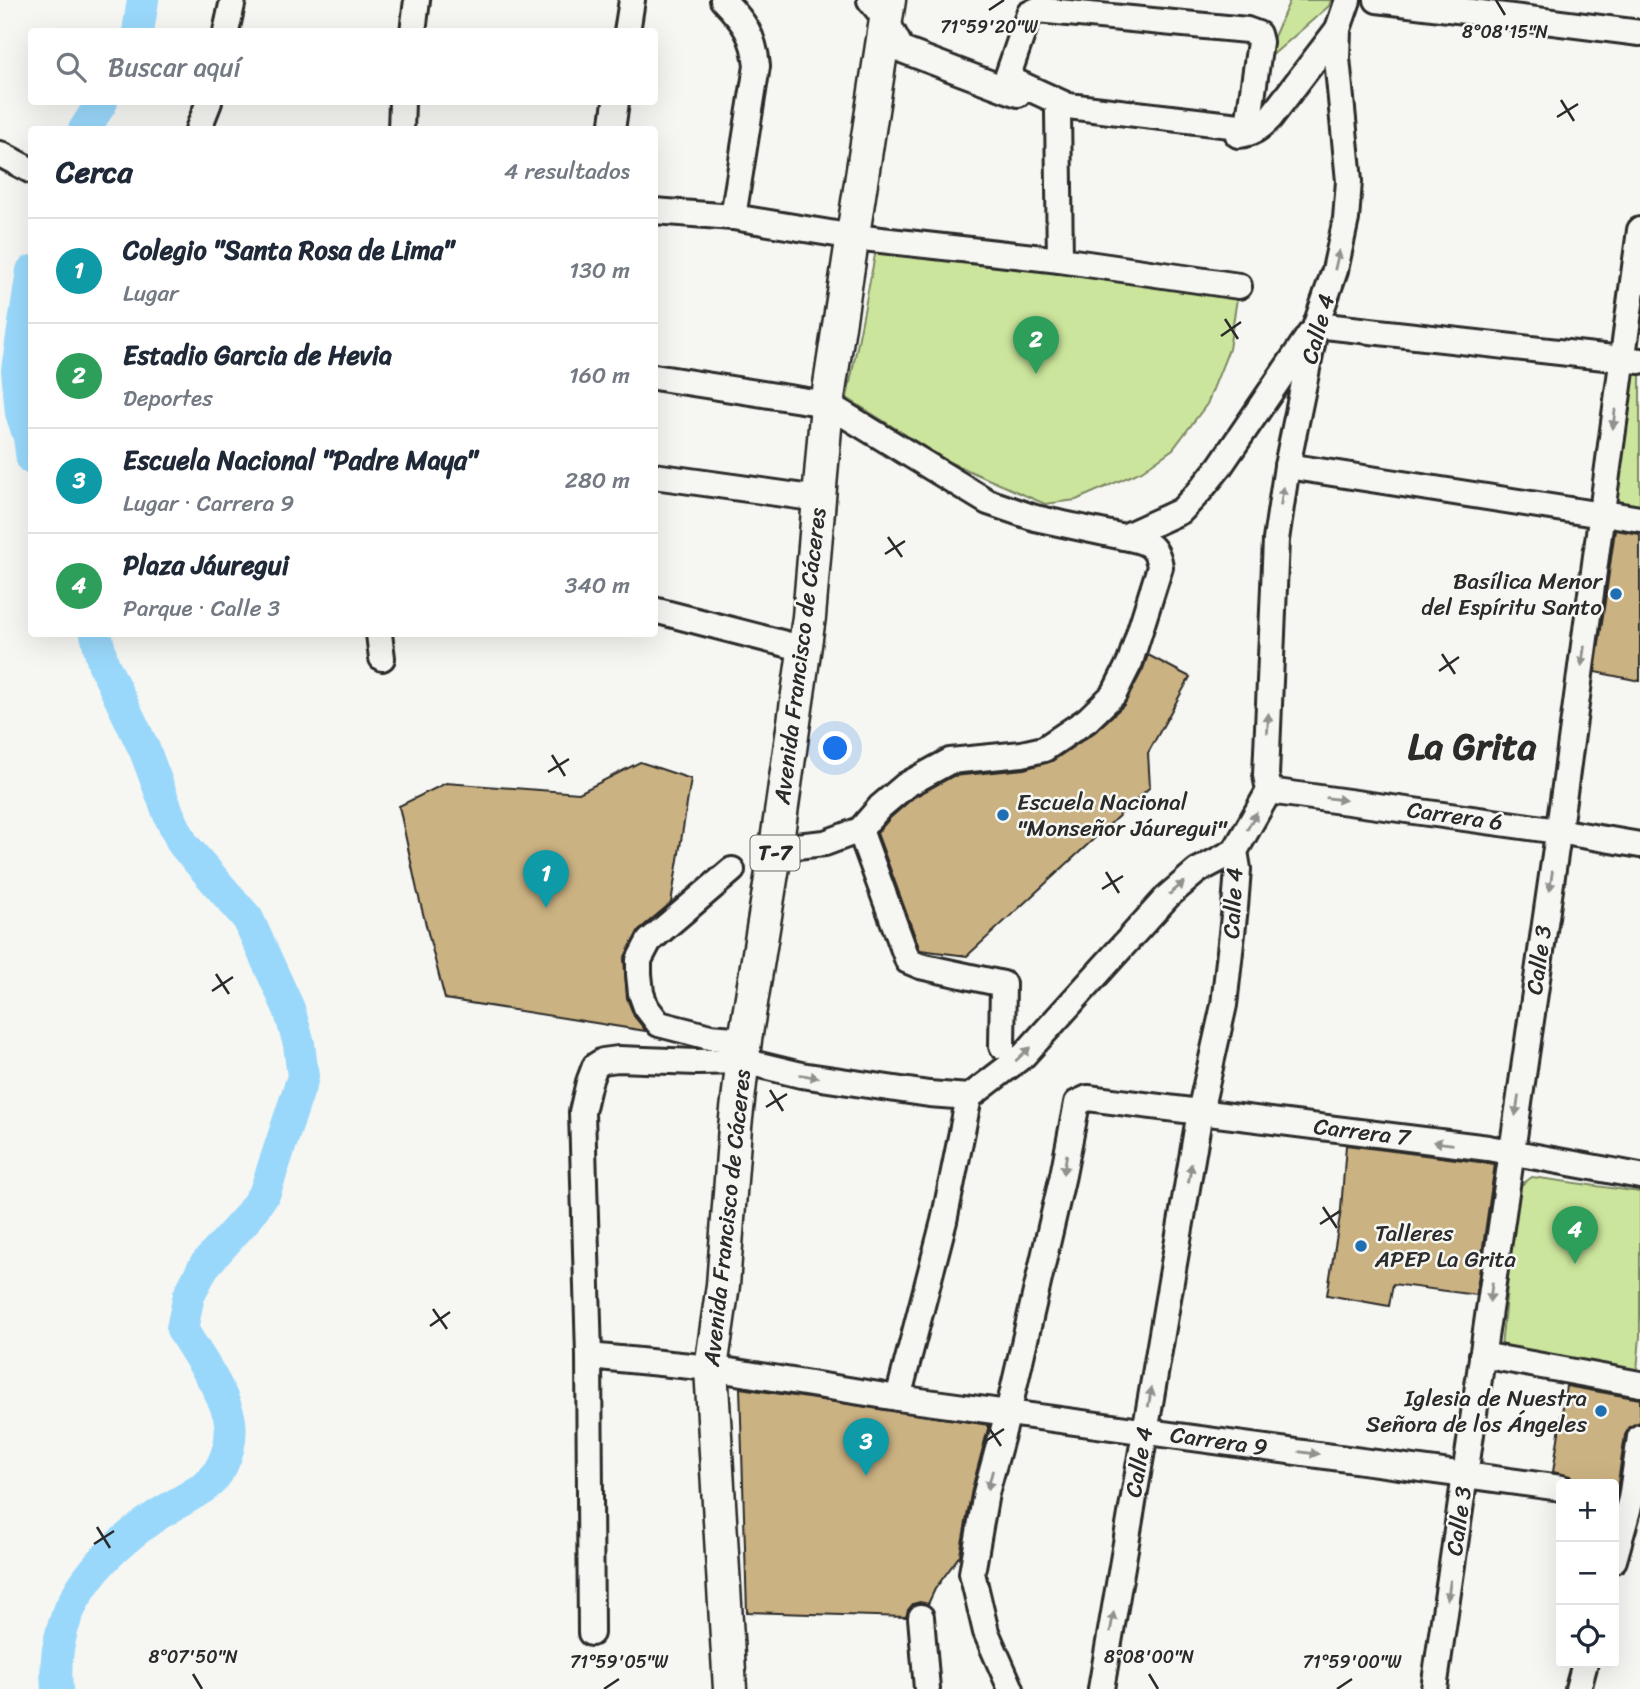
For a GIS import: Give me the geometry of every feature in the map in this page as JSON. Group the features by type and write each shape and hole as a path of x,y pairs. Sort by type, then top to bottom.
{"main road":[{"name":"Avenida Francisco de Cáceres","path":"730,1689 711,1368 723,1285 735,1127 744,1050 805,649 827,404 854,237 882,7"}],"street":[{"path":"227,28 233,0"},
{"path":"414,28 417,0"},
{"path":"628,28 632,0"},
{"path":"723,0 743,21 755,46 757,66 733,218"},
{"name":"Calle 4","path":"1101,1689 1200,1112 1224,1005 1238,869 1235,851 1269,791 1266,775 1276,540 1287,466 1316,325 1335,270 1346,219 1349,181 1337,58 1338,29 1348,0"},
{"path":"1377,0 1640,33"},
{"path":"882,7 902,50 1068,106 1239,126 1249,119 1260,42 1258,34 1187,12 1037,10 1030,14 1006,83"},
{"path":"1006,83 1058,112 1072,116 1235,136 1249,134 1270,118 1338,29"},
{"path":"200,126 208,105"},
{"path":"401,126 402,105"},
{"path":"613,126 616,105"},
{"path":"1058,112 1060,260"},
{"path":"0,154 28,169"},
{"path":"658,211 733,218 854,237 1060,260 1239,286"},
{"name":"Calle 3","path":"1434,1689 1602,515 1631,359 1640,230"},
{"path":"1124,537 1181,510 1199,492 1220,466 1316,325 1631,359"},
{"path":"658,378 827,404 988,502 1035,518 1150,543 1156,551 1160,567 1130,662 1114,694 1087,720 1044,749 1022,754 950,761 906,785 880,807 860,830 825,843 776,848"},
{"path":"1287,466 1640,519"},
{"path":"658,477 819,499"},
{"path":"658,611 805,649"},
{"name":"Carrera 6","path":"1269,791 1640,845"},
{"path":"860,830 908,961 1003,984 1002,1046"},
{"path":"898,1398 944,1220 970,1097 1024,1055 1168,896 1197,871 1235,851"},
{"path":"732,870 649,942 639,960 641,993 646,1007 659,1024 710,1037 801,1075 929,1094 970,1097"},
{"path":"591,1633 589,1356 582,1112 589,1082 596,1066 603,1061 618,1059 696,1062 744,1050"},
{"name":"Carrera 7","path":"1008,1413 1077,1103 1082,1099 1510,1152 1640,1177"},
{"path":"1482,1355 1640,1384"},
{"name":"Carrera 9","path":"589,1356 711,1368 898,1398 1556,1487"},
{"path":"1008,1413 986,1493 972,1573 985,1632 1011,1689"},
{"path":"1618,1542 1640,1437"},
{"path":"921,1617 927,1689"},
{"path":"1577,1689 1583,1668"}],"green space":[{"path":"1290,0 1331,0 1329,6 1262,64"},
{"path":"878,240 1239,286 1229,349 1207,404 1173,449 1142,471 1076,500 1045,504 949,462 847,398"},
{"path":"1640,370 1640,519 1610,514 1630,375"},
{"path":"1532,1177 1640,1192 1640,1336 1636,1383 1500,1358 1517,1188"}],"building":[{"name":"Basílica Menor del Espíritu Santo","path":"1615,530 1640,534 1640,681 1595,672"},
{"name":"Escuela Nacional \"Monseñor Jáuregui\"","path":"1148,655 1190,677 1148,753 1150,787 967,956 920,950 877,833 914,797 953,776 1024,769 1052,761 1095,732 1124,705"},
{"path":"640,762 691,779 671,903 639,930 624,959 627,998 634,1016 646,1031 445,999 399,806 446,783 579,793"},
{"path":"1346,1145 1495,1164 1476,1295 1393,1284 1389,1306 1327,1295 1341,1210"},
{"name":"Iglesia de Nuestra Señora de los Ángeles","path":"1566,1386 1640,1399 1640,1422 1629,1427 1625,1435 1619,1479 1572,1479 1570,1476 1553,1472"},
{"path":"740,1388 989,1425 972,1489 960,1555 935,1589 928,1604 913,1604 906,1617 747,1612"}],"waterway":[{"path":"139,28 143,0"},
{"path":"87,126 100,105"},
{"path":"28,297 17,370 21,413 28,434"},
{"path":"57,1689 57,1660 61,1634 82,1587 97,1567 136,1530 209,1483 226,1456 231,1430 228,1413 213,1381 182,1329 189,1295 204,1266 247,1218 265,1192 303,1077 299,1044 289,1009 248,919 183,844 145,751 103,663 97,637"}],"place":[{"name":"Estadio Garcia de Hevia","path":"1036,374"},
{"name":"Basílica Menor del Espíritu Santo","path":"1616,594"},
{"name":"Escuela Nacional \"Monseñor Jáuregui\"","path":"1003,815"},
{"name":"Colegio \"Santa Rosa de Lima\"","path":"546,908"},
{"name":"Talleres APEP La Grita","path":"1361,1246"},
{"name":"Plaza Jáuregui","path":"1575,1264"},
{"name":"Iglesia de Nuestra Señora de los Ángeles","path":"1601,1411"},
{"name":"Escuela Nacional \"Padre Maya\"","path":"866,1476"}],"district":[{"name":"La Grita","path":"1472,746"}]}
